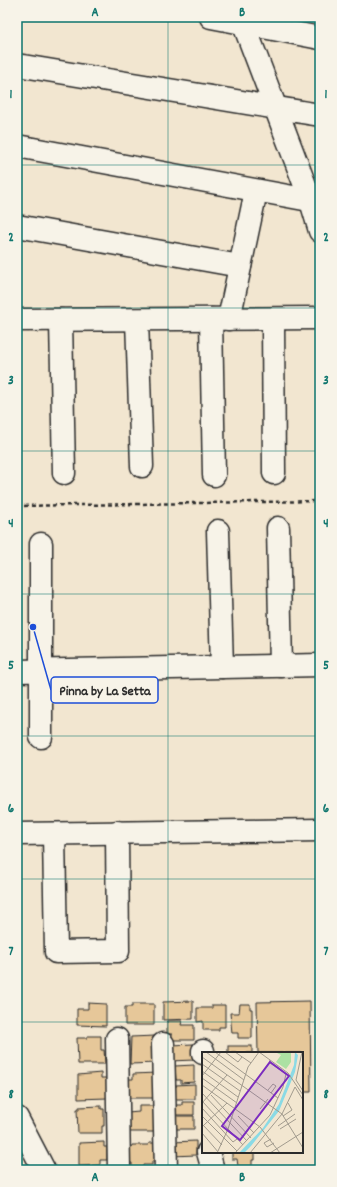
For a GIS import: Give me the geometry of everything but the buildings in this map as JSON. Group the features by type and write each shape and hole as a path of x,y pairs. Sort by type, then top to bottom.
{"street":[{"path":"210,17 242,20 320,38"},
{"path":"242,20 316,202 320,231"},
{"path":"17,65 320,115"},
{"path":"17,146 316,202"},
{"path":"214,475 220,319 240,266 256,191"},
{"path":"17,226 240,266"},
{"path":"17,320 273,320 320,318"},
{"path":"61,320 64,473"},
{"path":"137,320 142,466"},
{"path":"273,320 274,473"},
{"path":"278,528 281,666"},
{"path":"218,531 222,667"},
{"path":"41,544 41,737"},
{"path":"17,671 320,665"},
{"path":"17,834 320,830"},
{"path":"54,834 56,952 118,951 117,832"},
{"path":"117,1039 119,1170"},
{"path":"163,1044 166,1170"},
{"path":"17,1118 44,1170"},
{"path":"208,1153 213,1170"}],"path":[{"path":"17,506 320,501"}],"place":[{"name":"Pinna by La Setta","path":"33,627"}]}
